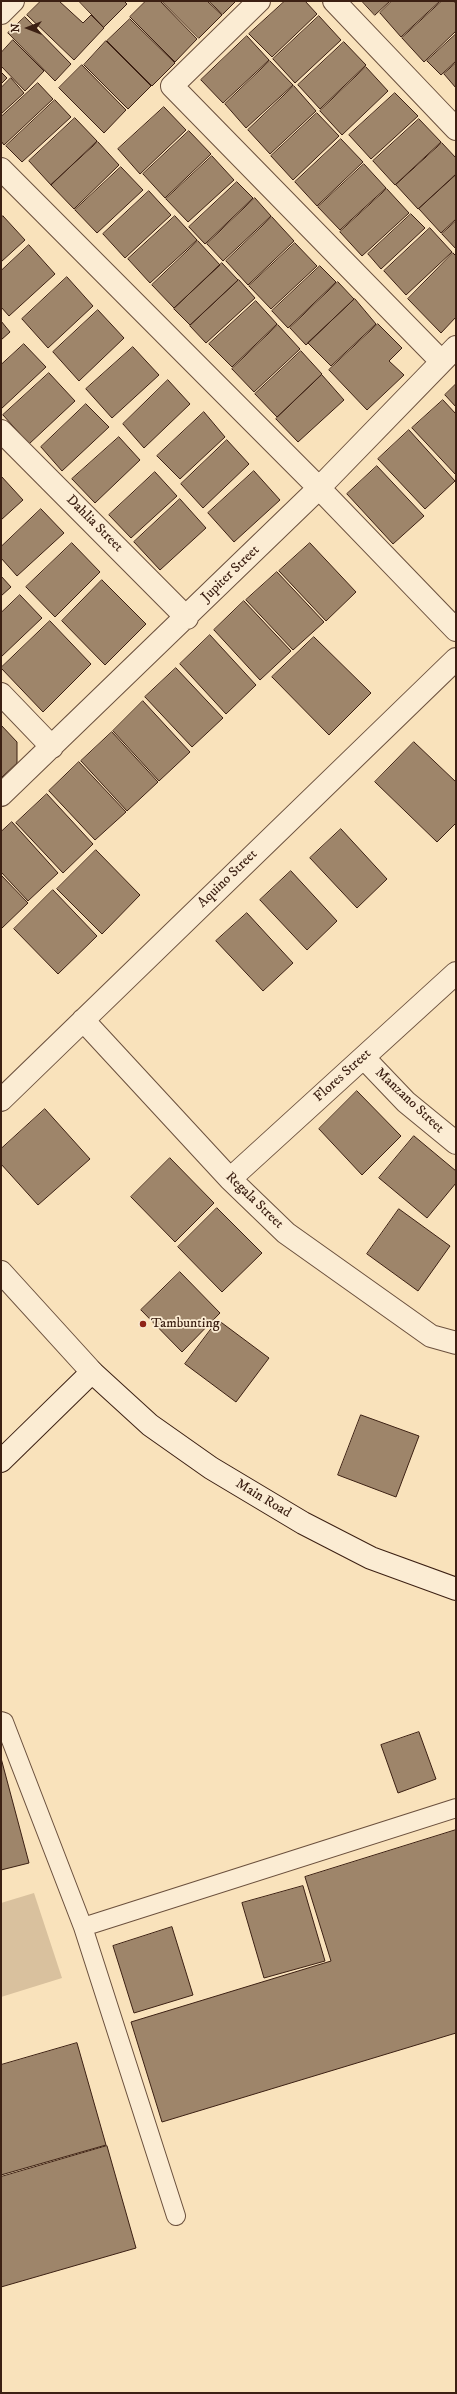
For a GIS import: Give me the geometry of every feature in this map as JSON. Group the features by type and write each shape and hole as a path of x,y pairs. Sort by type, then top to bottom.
{"street":[{"path":"1,13 13,1"},
{"path":"258,1 172,86 440,361"},
{"path":"334,1 456,128"},
{"path":"1,169 319,488 456,630"},
{"name":"Jupiter Street","path":"1,795 187,618 319,488 456,346"},
{"name":"Dahlia Street","path":"1,431 187,618"},
{"name":"Aquino Street","path":"1,1100 456,659"},
{"path":"1,694 52,747"},
{"name":"Flores Street","path":"230,1179 456,973"},
{"name":"Regala Street","path":"83,1020 230,1179 286,1233 431,1336 456,1343"},
{"name":"Manzano Street","path":"364,1058 406,1102 456,1143"},
{"name":"Main Road","path":"1,1272 92,1372 150,1425 217,1472 303,1523 371,1558 456,1589"},
{"path":"1,1461 92,1372"}],"lane":[{"path":"1,1721 4,1722 83,1927 176,2216"},
{"path":"83,1927 456,1808"}],"shaded area":[{"path":"34,1893 62,1978 1,1997 1,1903"}],"building":[{"path":"41,1 59,1 83,23 91,15 104,28 74,60 27,15"},
{"path":"79,1 124,1 127,4 104,27"},
{"path":"146,1 160,1 197,39 175,62 130,17"},
{"path":"162,1 207,1 222,15 199,38"},
{"path":"209,1 236,1 223,14"},
{"path":"285,1 305,1 317,14 272,57 249,34"},
{"path":"362,1 390,1 375,15"},
{"path":"392,1 440,1 401,37 380,13"},
{"path":"442,1 454,1 456,4 456,31 424,62 402,38"},
{"path":"319,16 341,40 295,83 273,59"},
{"path":"25,17 71,64 55,81 8,33"},
{"path":"130,19 175,63 152,86 107,41"},
{"path":"456,34 456,61 441,75 427,61"},
{"path":"247,36 269,60 223,103 201,80"},
{"path":"13,40 44,71 25,91 1,66 1,53"},
{"path":"106,41 151,86 128,109 84,65"},
{"path":"344,42 366,65 320,109 298,85"},
{"path":"270,61 293,85 246,128 225,104"},
{"path":"456,63 456,88 444,74"},
{"path":"82,65 126,110 104,133 59,88"},
{"path":"366,67 388,91 342,135 320,111"},
{"path":"1,72 7,78 1,84"},
{"path":"11,78 24,93 1,114 1,88"},
{"path":"38,83 53,99 4,145 1,141 1,117"},
{"path":"294,86 316,111 270,154 248,130"},
{"path":"395,93 418,116 371,159 349,135"},
{"path":"55,100 71,117 22,162 6,146"},
{"path":"164,107 186,130 140,174 118,149"},
{"path":"317,113 339,136 293,180 271,156"},
{"path":"75,118 97,141 51,185 29,161"},
{"path":"419,119 441,142 395,185 373,161"},
{"path":"189,131 211,154 165,198 143,174"},
{"path":"341,139 363,162 317,206 295,182"},
{"path":"98,142 119,165 74,209 51,185"},
{"path":"442,143 456,158 456,174 418,209 396,185"},
{"path":"212,156 234,180 188,222 166,199"},
{"path":"364,164 386,188 340,230 318,207"},
{"path":"121,167 143,190 97,233 75,210"},
{"path":"456,175 456,219 441,233 419,209"},
{"path":"237,182 253,198 205,244 189,227"},
{"path":"387,189 409,213 362,256 340,232"},
{"path":"149,191 171,215 125,258 103,234"},
{"path":"255,198 271,216 223,261 207,244"},
{"path":"411,214 425,228 381,269 368,254"},
{"path":"3,216 25,240 1,262 1,218"},
{"path":"175,216 197,240 150,283 128,259"},
{"path":"272,217 294,241 248,285 226,261"},
{"path":"456,221 456,249 442,234"},
{"path":"430,228 452,252 406,295 384,271"},
{"path":"198,241 220,265 174,308 152,285"},
{"path":"295,243 317,266 271,309 249,286"},
{"path":"29,245 55,274 9,316 1,307 1,271"},
{"path":"453,253 456,256 456,317 441,333 408,299"},
{"path":"222,263 238,280 190,325 174,309"},
{"path":"320,266 336,282 288,328 272,311"},
{"path":"67,277 93,306 48,348 22,319"},
{"path":"239,280 255,298 206,343 190,326"},
{"path":"338,282 354,299 306,345 290,328"},
{"path":"355,299 376,324 331,366 308,343"},
{"path":"256,301 277,324 232,367 209,344"},
{"path":"98,310 124,338 79,381 53,352"},
{"path":"1,321 10,332 1,340"},
{"path":"378,324 402,348 389,361 404,375 367,410 329,370"},
{"path":"278,325 300,349 254,392 232,369"},
{"path":"24,344 46,367 1,409 1,365"},
{"path":"133,347 159,375 112,418 86,389"},
{"path":"301,351 322,374 277,417 255,394"},
{"path":"49,373 75,401 29,444 3,415"},
{"path":"322,375 344,400 298,442 276,419"},
{"path":"168,380 190,404 144,448 123,424"},
{"path":"456,384 456,407 445,395"},
{"path":"443,400 456,414 456,475 412,428"},
{"path":"86,404 109,427 62,471 41,447"},
{"path":"204,412 225,437 180,479 157,456"},
{"path":"409,430 455,481 425,509 378,459"},
{"path":"119,437 140,460 95,503 72,479"},
{"path":"227,440 249,464 203,508 181,484"},
{"path":"377,466 424,516 393,544 347,494"},
{"path":"254,471 280,500 234,542 208,513"},
{"path":"155,472 177,496 131,538 109,515"},
{"path":"1,476 23,500 1,520"},
{"path":"180,499 206,528 160,570 134,542"},
{"path":"41,509 64,533 17,576 1,558 1,547"},
{"path":"72,543 100,572 55,617 26,587"},
{"path":"310,543 356,592 326,621 279,571"},
{"path":"277,572 324,622 293,650 246,600"},
{"path":"1,576 11,587 1,596"},
{"path":"102,580 146,624 105,665 62,621"},
{"path":"20,595 42,618 1,657 1,613"},
{"path":"244,601 291,651 260,680 214,630"},
{"path":"50,621 91,664 43,712 1,668"},
{"path":"210,635 256,685 226,714 180,664"},
{"path":"314,637 371,693 329,735 272,677"},
{"path":"176,668 223,718 192,747 145,697"},
{"path":"143,701 190,752 159,781 113,731"},
{"path":"1,725 17,742 17,763 1,778"},
{"path":"112,732 158,782 127,811 81,761"},
{"path":"414,742 456,782 456,823 437,842 375,782"},
{"path":"79,762 126,812 95,840 49,791"},
{"path":"47,794 93,844 63,873 16,823"},
{"path":"12,822 58,873 28,901 1,872 1,832"},
{"path":"341,829 387,879 357,908 310,858"},
{"path":"96,850 140,895 102,934 57,889"},
{"path":"291,871 337,921 307,950 260,900"},
{"path":"1,875 28,903 1,929"},
{"path":"53,890 97,936 58,974 14,929"},
{"path":"247,913 293,963 263,991 216,941"},
{"path":"357,1091 401,1136 362,1175 319,1129"},
{"path":"45,1109 90,1159 38,1205 1,1164 1,1149"},
{"path":"414,1136 456,1171 456,1183 427,1218 379,1178"},
{"path":"170,1158 214,1203 175,1242 131,1197"},
{"path":"217,1208 262,1253 222,1292 178,1247"},
{"path":"399,1209 450,1246 418,1291 367,1254"},
{"path":"180,1272 220,1313 182,1352 141,1310"},
{"path":"218,1320 269,1358 236,1402 185,1364"},
{"path":"361,1415 419,1436 396,1497 338,1475"},
{"path":"419,1732 436,1779 398,1793 381,1745"},
{"path":"1,1758 29,1863 1,1870"},
{"path":"456,1830 456,2033 162,2122 131,2022 331,1961 305,1877"},
{"path":"303,1886 325,1961 264,1978 242,1903"},
{"path":"172,1927 193,1995 134,2013 113,1946"},
{"path":"77,2043 106,2145 1,2175 1,2065"},
{"path":"107,2146 136,2248 1,2287 1,2177"}],"place":[{"name":"Tambunting","path":"143,1324"}]}
